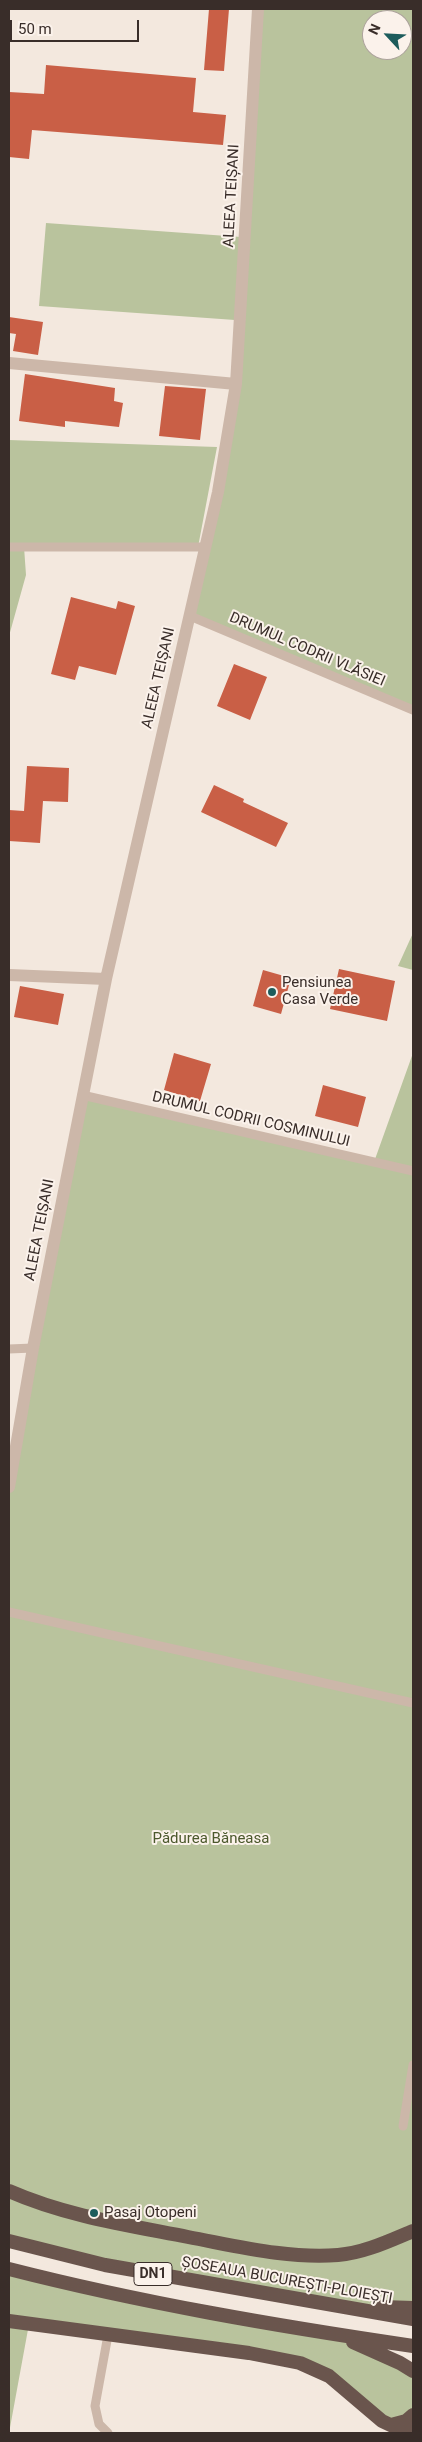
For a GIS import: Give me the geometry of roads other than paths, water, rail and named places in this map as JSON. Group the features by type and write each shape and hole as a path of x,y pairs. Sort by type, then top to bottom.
{"highway":[{"path":"9,2191 33,2202 81,2216 236,2246 300,2255 340,2255 356,2252 413,2231"},
{"name":"ȘOSEAUA BUCUREȘTI-PLOIEȘTI","path":"9,2241 105,2265 298,2301 413,2320"},
{"name":"DN1","path":"9,2269 99,2292 336,2335 413,2346"},
{"path":"341,2307 413,2308"},
{"path":"9,2320 248,2353 300,2363 329,2376 372,2415 404,2430 413,2428"},
{"path":"336,2335 400,2362 413,2371"},
{"path":"390,2425 406,2421 413,2415"}],"street":[{"name":"ALEEA TEIȘANI","path":"9,1487 33,1348 106,979 218,492 236,384 258,9"},
{"path":"9,363 236,384"},
{"path":"9,975 106,979"}],"lane":[{"path":"9,547 206,547"},
{"name":"DRUMUL CODRII VLĂSIEI","path":"190,616 413,710"},
{"name":"DRUMUL CODRII COSMINULUI","path":"82,1095 413,1171"},
{"path":"9,1349 33,1348"},
{"path":"9,1612 413,1703"},
{"path":"403,2126 413,2065"},
{"path":"108,2335 95,2406 99,2424 108,2433"}],"place":[{"name":"Pensiunea Casa Verde","path":"272,992"},
{"name":"Pasaj Otopeni","path":"94,2213"}],"park label":[{"name":"Pădurea Băneasa","path":"211,1839"}]}
